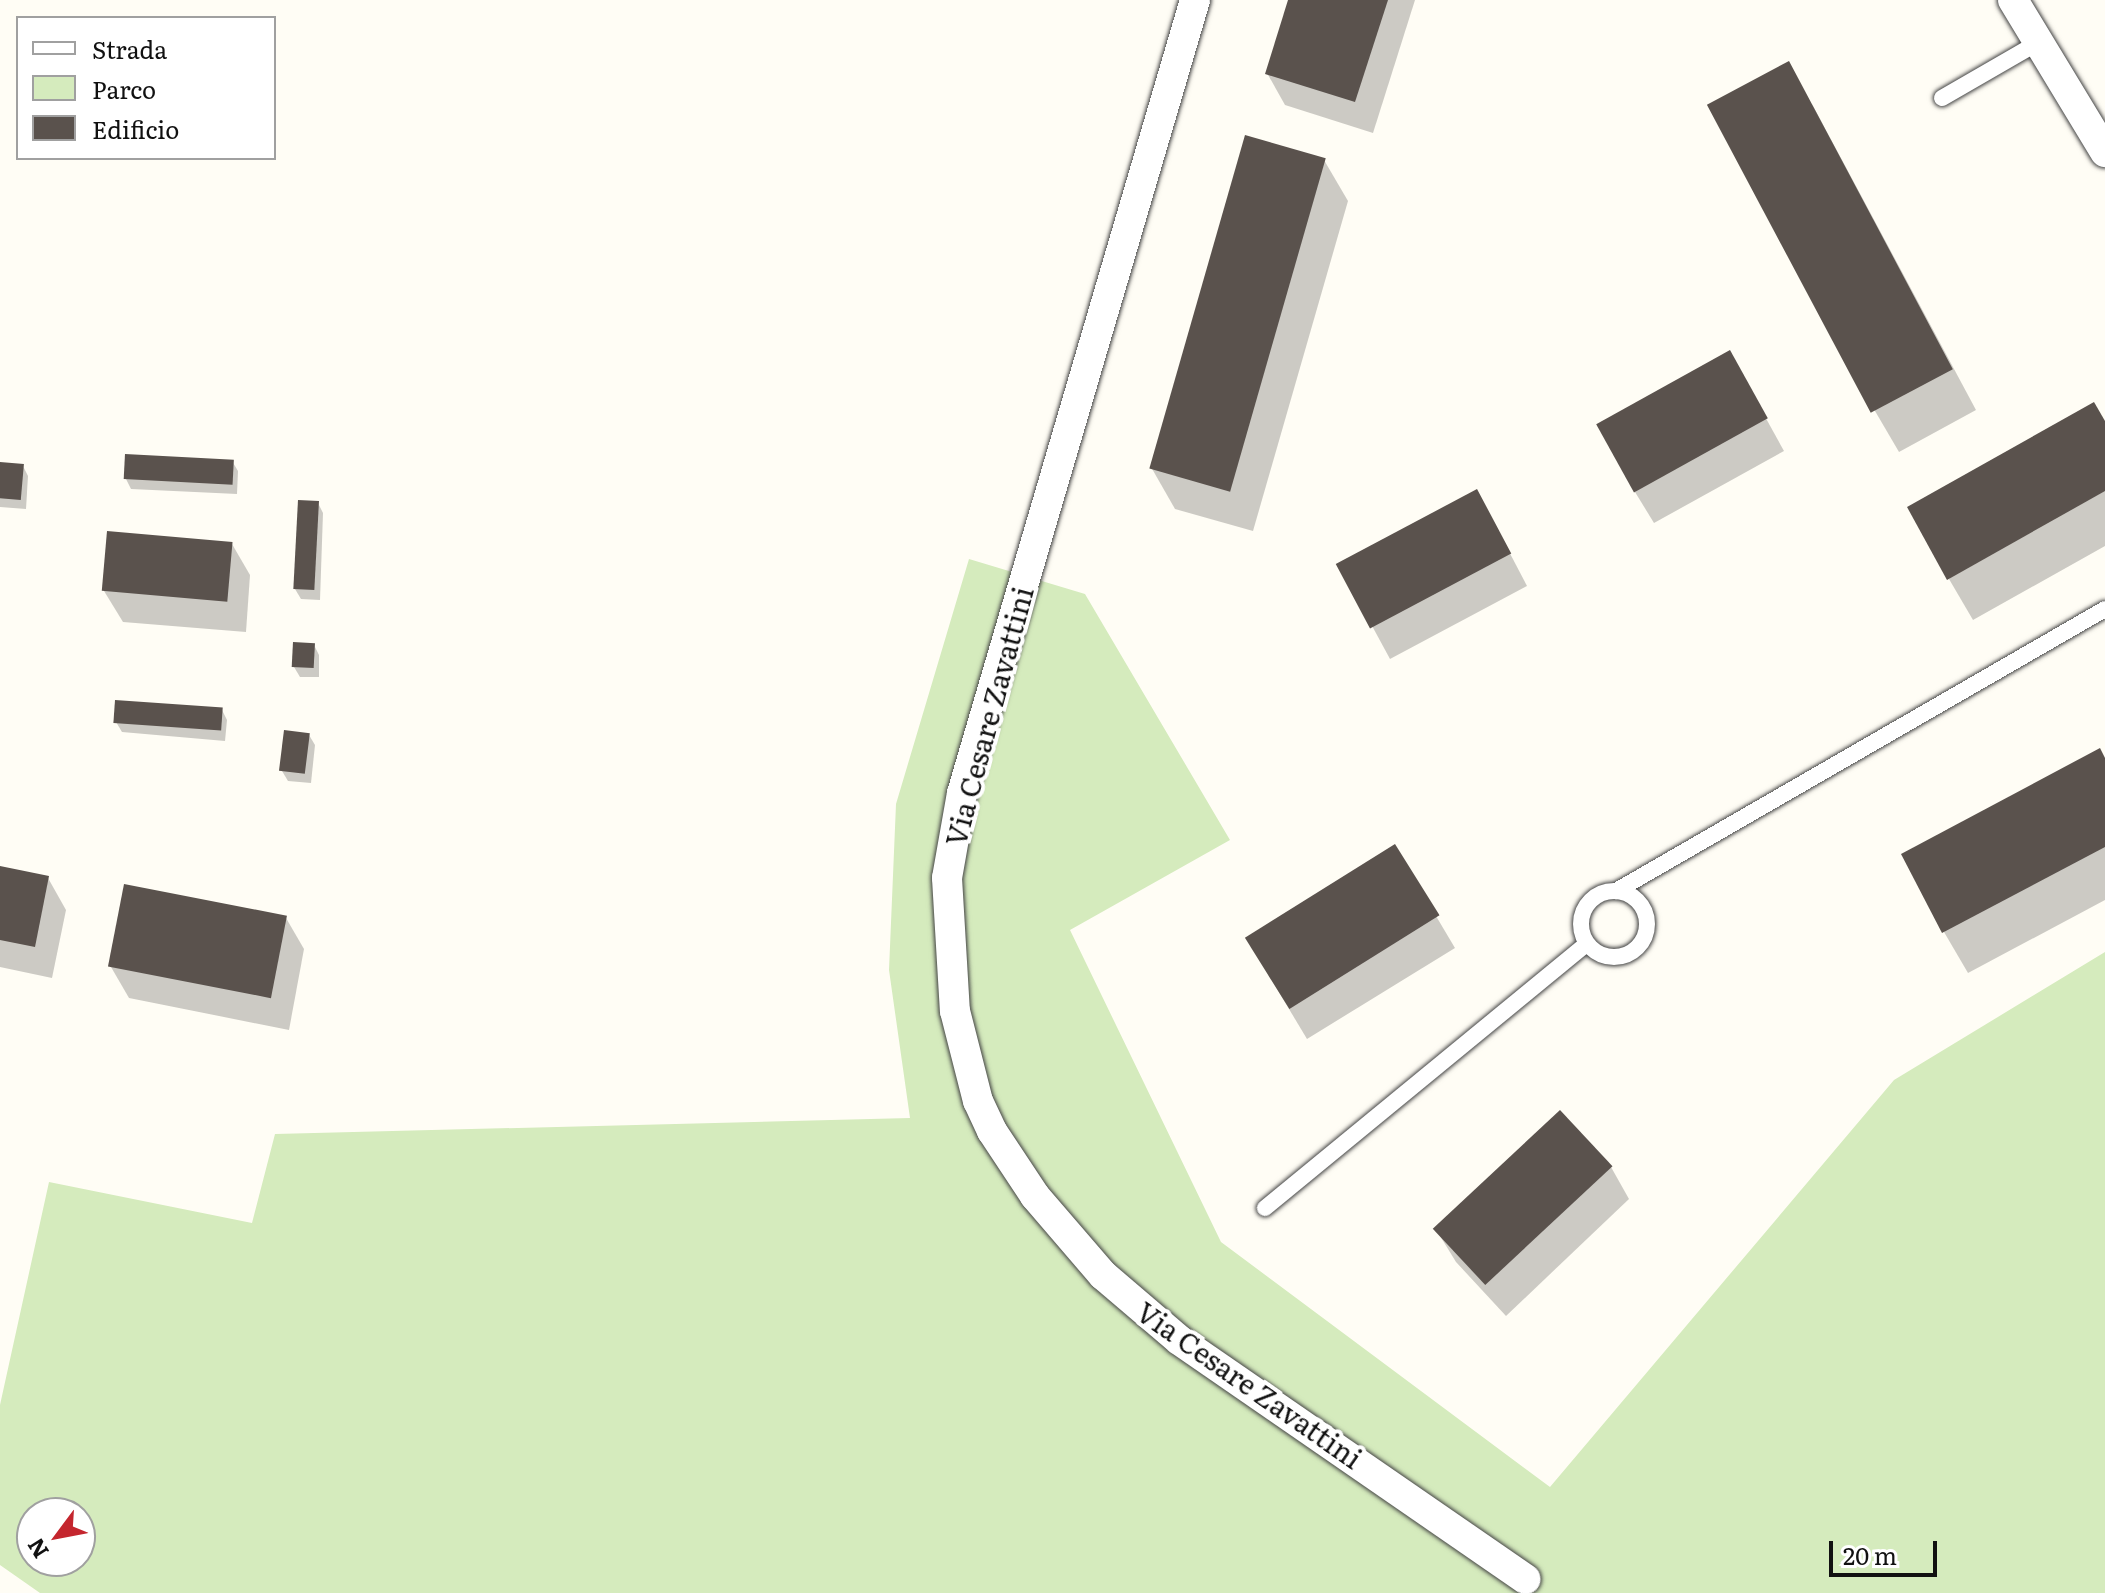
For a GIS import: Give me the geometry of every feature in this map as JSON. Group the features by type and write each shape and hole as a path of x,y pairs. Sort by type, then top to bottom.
{"street":[{"name":"Via Cesare Zavattini","path":"1195,0 962,793 946,893 955,1011 978,1101 992,1131 1035,1196 1103,1275 1179,1340 1447,1520 1525,1579"},
{"path":"2013,0 2105,152"}],"lane":[{"path":"1942,98 2039,42"},
{"path":"1586,944 1582,913 1595,896 1616,891 2105,609"},
{"path":"1586,944 1616,958 1643,940 1647,929 1643,907 1616,891"},
{"path":"1265,1208 1586,944"}],"green space":[{"path":"969,559 1085,594 1230,840 1070,930 1221,1242 1550,1487 1894,1080 2105,952 2105,1593 40,1593 17,1577 96,1577 96,1497 16,1497 16,1576 0,1565 0,1405 49,1182 252,1223 275,1134 910,1118 889,970 896,804"}],"building":[{"path":"1288,0 1388,0 1355,102 1265,74"},
{"path":"1789,61 1953,369 1871,413 1707,105"},
{"path":"1245,135 1326,158 1230,492 1149,469"},
{"path":"1730,350 1768,418 1634,492 1596,424"},
{"path":"2094,402 2105,421 2105,491 1947,580 1907,507"},
{"path":"125,454 234,460 233,485 124,479"},
{"path":"0,462 24,464 21,500 0,498"},
{"path":"1477,489 1511,553 1370,629 1336,564"},
{"path":"298,500 319,501 314,590 293,589"},
{"path":"107,531 233,542 227,602 102,591"},
{"path":"293,642 315,643 314,668 292,667"},
{"path":"115,700 223,708 221,730 113,723"},
{"path":"284,730 310,733 305,774 279,771"},
{"path":"2100,748 2105,758 2105,847 1942,933 1901,854"},
{"path":"1395,844 1440,915 1289,1009 1245,938"},
{"path":"0,866 49,876 35,947 0,940"},
{"path":"124,884 287,916 271,998 108,966"},
{"path":"1560,1110 1613,1166 1485,1285 1433,1229"}]}
